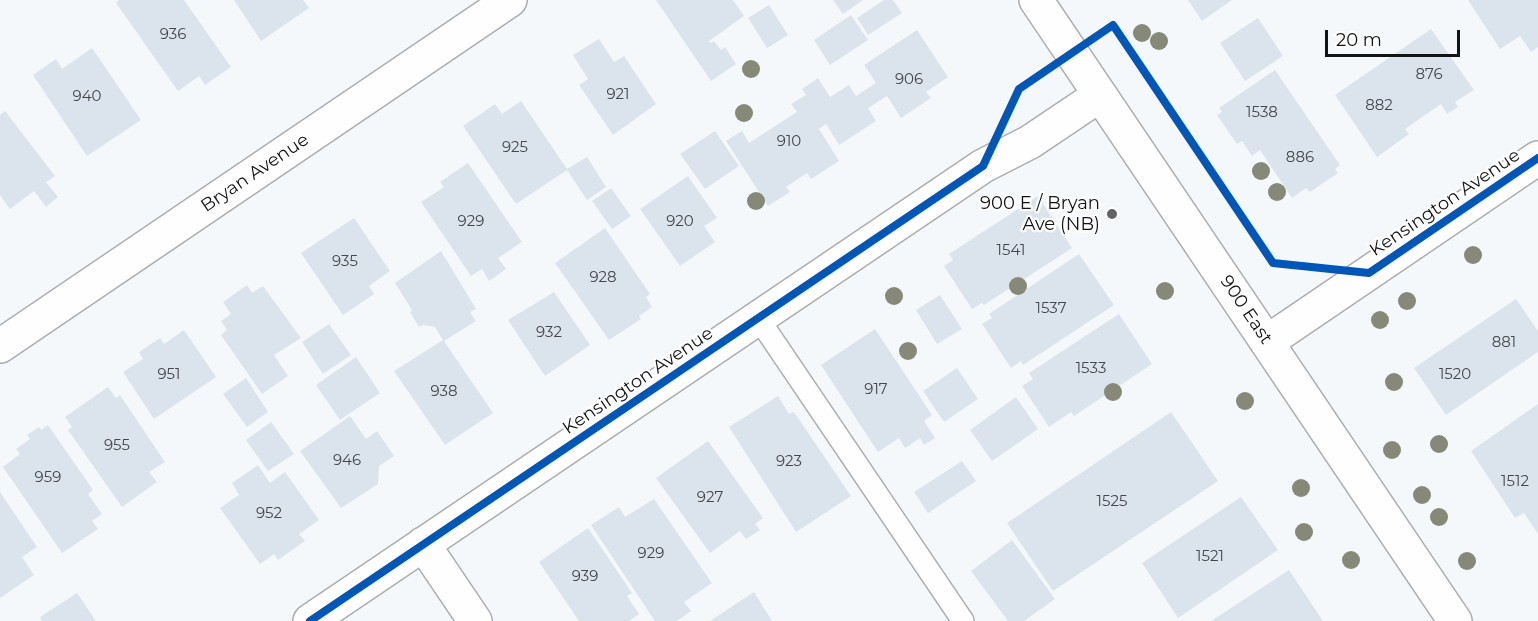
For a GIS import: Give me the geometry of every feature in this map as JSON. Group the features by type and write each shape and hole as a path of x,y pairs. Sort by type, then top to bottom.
{"street":[{"name":"Bryan Avenue","path":"0,346 510,0"},
{"name":"900 East","path":"1036,0 1455,621"},
{"name":"Kensington Avenue","path":"310,621 983,166 1030,142 1100,95"},
{"name":"Kensington Avenue","path":"1267,342 1538,158"},
{"path":"423,544 475,621"}],"lane":[{"path":"758,318 963,621"}],"building":[{"path":"119,0 184,0 231,67 205,85 199,76 178,91 116,3"},
{"path":"234,0 303,0 309,8 261,41"},
{"path":"656,0 733,0 744,16 709,41 711,43 714,41 721,50 725,47 736,64 711,81"},
{"path":"833,0 863,0 843,14"},
{"path":"884,0 893,0 902,13 868,35 857,18"},
{"path":"1188,0 1232,0 1202,21"},
{"path":"1468,0 1538,0 1538,47 1531,52 1520,36 1500,49"},
{"path":"769,5 788,35 767,48 748,18"},
{"path":"851,15 868,40 830,65 814,40"},
{"path":"1258,18 1283,56 1245,81 1220,43"},
{"path":"1431,29 1474,90 1455,102 1458,107 1447,114 1441,104 1405,129 1409,134 1377,157 1335,95"},
{"path":"917,30 948,77 926,92 931,98 901,118 887,96 868,108 876,121 839,145 826,124 819,129 839,161 811,179 807,173 786,187 790,192 768,206 726,141 742,131 749,143 797,112 791,104 806,95 802,89 818,78 830,97 849,85 856,96 876,83 864,65"},
{"path":"599,39 614,62 624,56 656,104 613,135 579,85 588,79 573,55"},
{"path":"92,48 141,120 87,156 33,75 56,59 62,69"},
{"path":"1275,70 1340,165 1335,169 1338,173 1310,192 1306,188 1292,198 1260,150 1252,156 1242,141 1237,144 1217,115 1222,112 1219,108"},
{"path":"521,101 567,169 587,157 606,187 587,200 567,170 516,204 463,126 495,104 502,114"},
{"path":"5,111 55,176 46,182 58,197 46,207 34,191 10,209 0,195 0,115"},
{"path":"715,131 739,166 705,189 680,154"},
{"path":"468,163 522,242 498,258 506,269 489,281 482,269 471,276 421,202 444,187 440,182"},
{"path":"688,176 717,218 704,226 715,242 680,266 640,209"},
{"path":"611,188 631,216 612,229 592,201"},
{"path":"1038,196 1072,248 984,305 982,303 972,309 944,266 953,260 949,254"},
{"path":"354,218 390,271 369,286 374,294 343,315 301,253"},
{"path":"605,228 650,294 646,297 652,307 639,316 641,319 609,340 555,263"},
{"path":"441,251 476,309 470,312 476,321 444,341 493,413 445,445 394,371 443,340 435,327 423,325 419,327 410,312 412,310 395,283"},
{"path":"1079,254 1114,305 1023,365 1021,361 1011,368 982,324 992,318 989,314"},
{"path":"247,285 252,293 263,286 301,338 274,355 288,376 262,394 221,335 227,330 221,321 231,314 223,302"},
{"path":"554,292 590,345 545,376 508,320"},
{"path":"940,295 962,329 937,344 916,310"},
{"path":"1516,299 1538,331 1538,352 1446,415 1414,368"},
{"path":"1119,314 1152,364 1074,416 1071,412 1049,427 1022,386 1033,379 1029,373"},
{"path":"329,324 351,355 323,374 302,342"},
{"path":"875,329 932,415 924,421 935,438 924,445 920,438 905,448 899,438 878,452 821,365"},
{"path":"184,330 216,377 154,419 123,372 143,359 139,352 160,338 164,344"},
{"path":"356,357 380,393 340,420 316,385"},
{"path":"957,368 978,399 944,422 923,391"},
{"path":"246,378 268,412 247,427 223,394"},
{"path":"108,387 116,398 120,395 165,462 149,472 157,482 122,507 68,430 72,427 65,417"},
{"path":"778,396 789,414 794,412 851,496 796,532 729,427"},
{"path":"1016,397 1038,429 992,461 970,430"},
{"path":"1538,404 1538,534 1524,513 1515,518 1471,451"},
{"path":"1171,412 1218,481 1053,591 1007,523"},
{"path":"350,416 366,439 377,431 394,456 379,466 378,484 341,508 300,451"},
{"path":"271,422 294,454 268,471 246,440"},
{"path":"48,425 93,490 88,494 102,514 92,521 98,529 62,553 3,467 20,454 16,449 30,439 27,435 39,427 41,430"},
{"path":"708,441 763,518 755,524 760,530 746,539 740,531 710,553 656,478"},
{"path":"962,461 976,481 928,513 914,492"},
{"path":"258,465 270,483 285,472 319,520 299,534 305,541 278,560 274,554 260,564 220,508 239,495 232,483"},
{"path":"0,492 37,547 22,557 34,575 0,598"},
{"path":"1241,497 1278,550 1178,618 1142,563"},
{"path":"654,499 712,583 684,602 691,611 677,621 655,621 591,525 619,507 625,517"},
{"path":"588,528 632,593 627,596 639,614 629,621 579,621 539,562"},
{"path":"1012,540 1055,599 1024,621 1008,621 971,571"},
{"path":"1289,570 1323,621 1211,621"},
{"path":"754,592 772,621 710,621"},
{"path":"77,593 96,621 42,621 40,617"}],"cycle path":[{"path":"310,621 983,166 1019,89 1113,25 1273,263 1369,273 1538,158"}],"place":[{"name":"900 E / Bryan Ave (NB)","path":"1112,214"}]}
